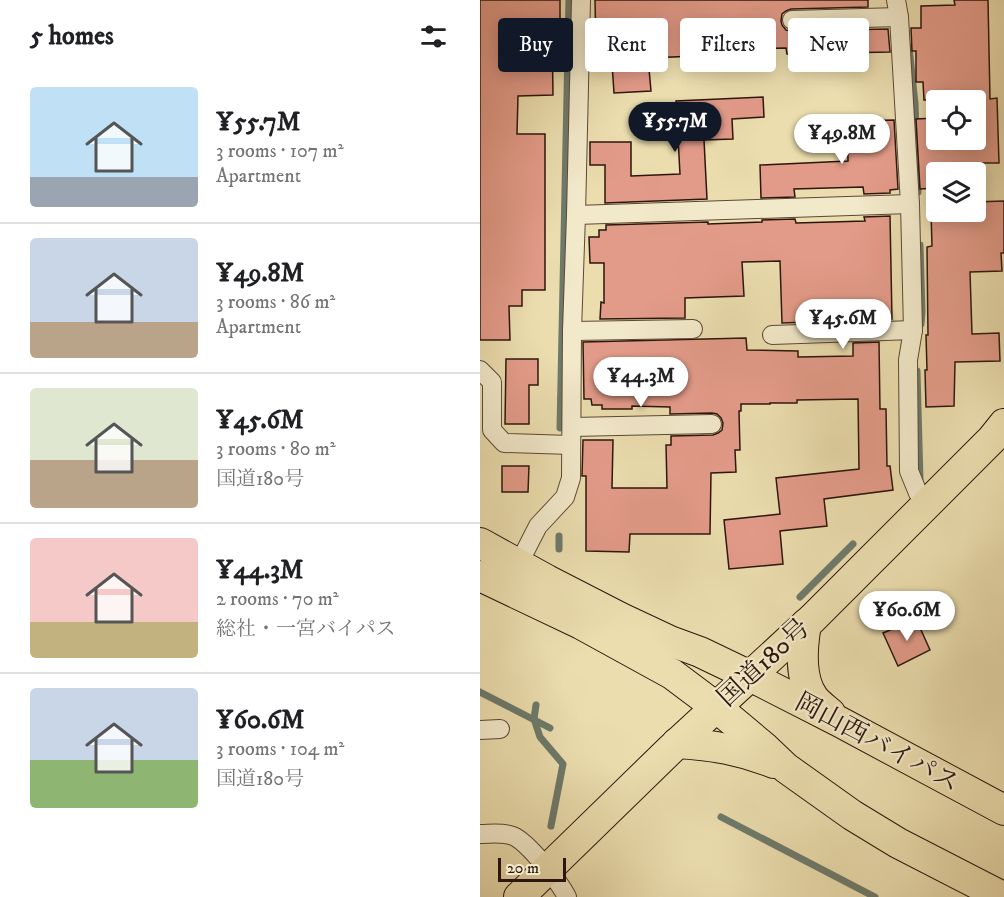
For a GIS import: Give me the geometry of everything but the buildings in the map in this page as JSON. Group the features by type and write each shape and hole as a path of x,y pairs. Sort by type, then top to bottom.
{"highway":[{"name":"国道180号","path":"519,897 677,743 806,624 992,439 1004,424"},
{"name":"岡山西バイパス","path":"480,543 621,618 750,676 1004,810"},
{"path":"480,576 581,624 672,674 716,707 786,768 852,815 898,843 1003,897"},
{"path":"806,624 803,659 806,682 814,700 840,722"},
{"path":"677,743 727,748 786,768"}],"street":[{"path":"518,565 538,526 565,497 571,478 572,331 581,0"},
{"path":"811,18 898,9 910,204 913,330 908,360 909,471 918,493 927,503"},
{"path":"576,215 910,204"},
{"path":"572,331 693,329"},
{"path":"772,335 913,330"},
{"path":"480,370 492,382 492,430 504,443 712,424"},
{"path":"480,730 500,729"},
{"path":"480,834 499,833 515,837 525,844 567,897"}],"waterway":[{"path":"560,428 569,0"},
{"path":"909,47 915,103 918,192"},
{"path":"920,245 921,324"},
{"path":"917,371 920,480"},
{"path":"559,536 559,549"},
{"path":"800,597 853,544"},
{"path":"480,692 550,728"},
{"path":"536,705 534,719 540,737 563,764 551,826"},
{"path":"721,817 875,897"}]}
